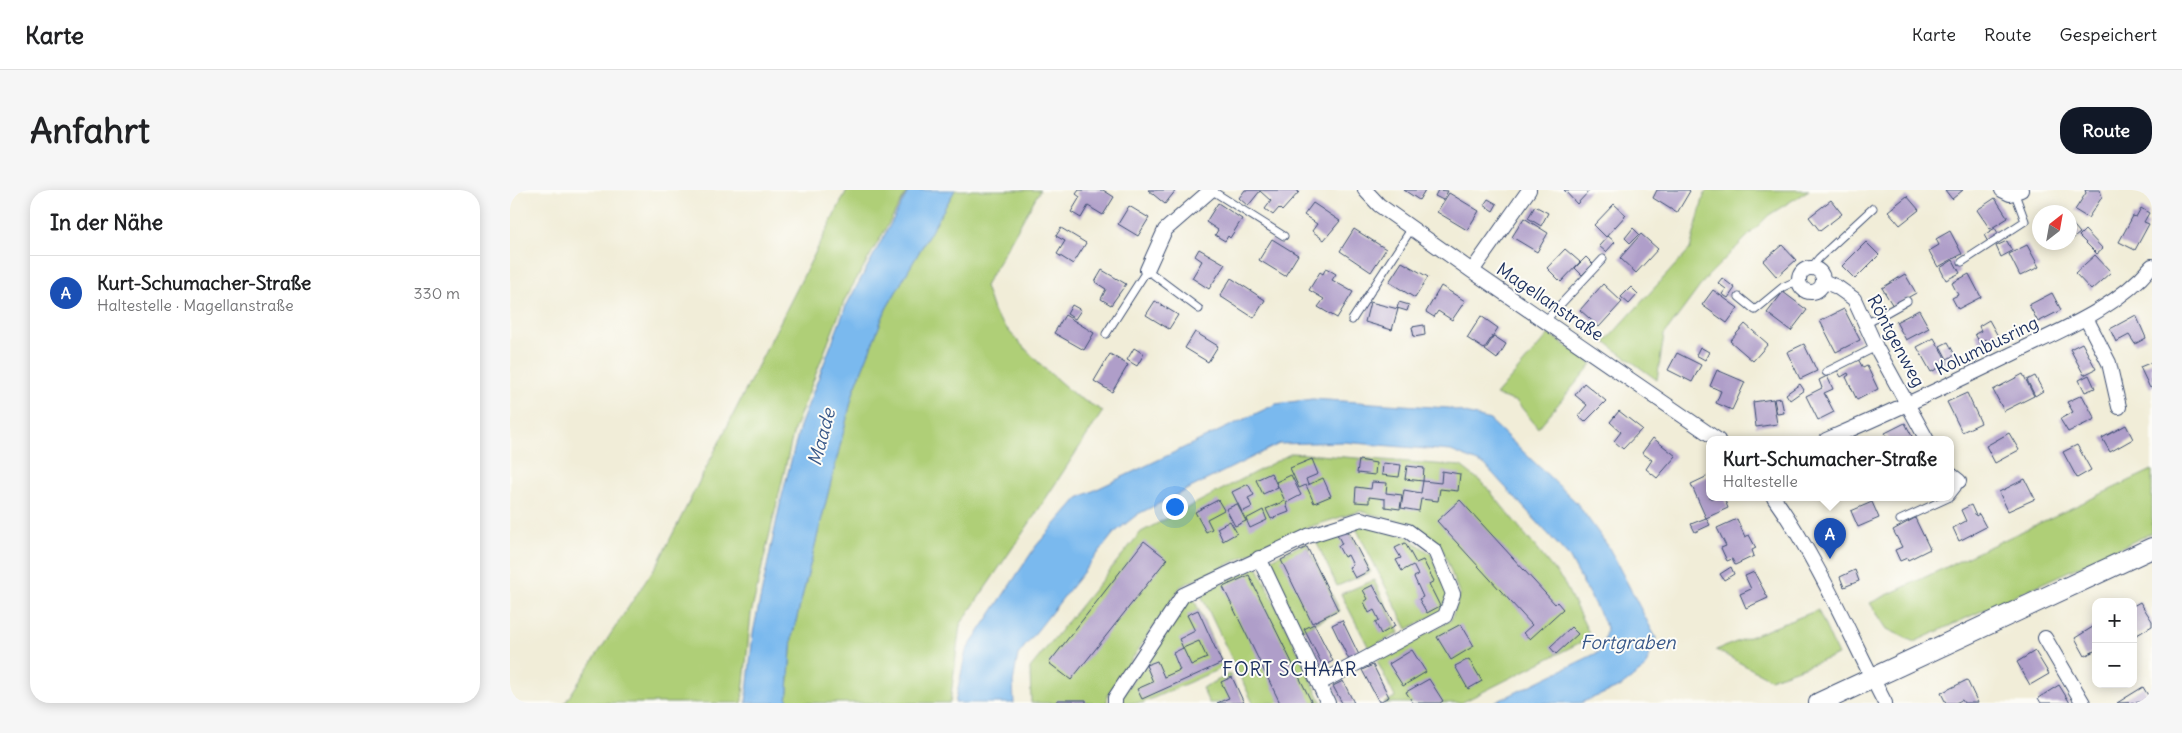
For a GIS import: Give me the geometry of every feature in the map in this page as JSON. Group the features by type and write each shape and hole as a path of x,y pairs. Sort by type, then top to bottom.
{"main road":[{"path":"1819,703 2152,548"}],"street":[{"path":"1147,270 1165,230 1211,190"},
{"name":"Magellanstraße","path":"1365,190 1379,205 1472,271 1712,436"},
{"path":"1472,271 1529,190"},
{"name":"Kolumbusring","path":"1835,436 1908,405 2086,318 2118,298 2143,277 2152,266"},
{"path":"1811,268 1803,270 1798,280 1801,288 1812,293 1820,289 1823,281"},
{"name":"Röntgenweg","path":"1811,268 1821,274 1823,281 1837,287 1854,299 1876,347 1925,436"},
{"path":"2086,318 2108,363 2119,407"},
{"path":"1776,501 1789,519 1816,567 1885,703"},
{"path":"1115,703 1114,698 1183,595 1308,536 1361,519 1408,531 1435,551 1454,594 1445,616 1320,683"},
{"path":"1259,558 1328,703"},
{"path":"2045,638 2083,703"}],"lane":[{"path":"1211,190 1284,236"},
{"path":"1962,262 2025,221 2013,191"},
{"path":"1811,268 1819,258 1873,208"},
{"path":"1352,320 1412,228"},
{"path":"1545,321 1603,259"},
{"path":"1106,334 1147,270 1199,309"},
{"path":"1739,297 1755,310 1783,287 1798,280"},
{"path":"1866,324 1907,302"},
{"path":"1826,372 1876,347"},
{"path":"1954,478 1957,488 1954,491"},
{"path":"1900,520 1940,501"}],"green space":[{"path":"847,190 908,190 845,299 794,430 751,614 742,703 565,703 659,561"},
{"path":"955,190 1040,190 985,286 994,313 1014,337 1044,368 1076,396 1103,411 960,625 950,703 787,703 792,637 854,390 886,309"},
{"path":"1709,190 1809,190 1769,215 1707,277 1664,335 1657,380 1605,342 1690,249 1704,195"},
{"path":"1549,334 1592,364 1538,428 1517,402 1496,395"},
{"path":"1292,453 1461,466 1484,484 1563,581 1591,637 1461,703 1384,703 1395,697 1377,661 1451,620 1460,595 1442,548 1412,525 1360,511 1306,528 1181,586 1107,696 1107,703 1031,703 1030,668 1141,532"},
{"path":"2152,470 2152,533 1914,642 1887,629 1870,603"},
{"path":"1362,524 1406,536 1431,554 1448,595 1442,611 1407,629 1355,526"},
{"path":"1347,527 1371,572 1337,586 1315,539"},
{"path":"1306,543 1340,611 1300,631 1267,561"},
{"path":"1257,566 1322,703 1253,703 1200,593"},
{"path":"1374,580 1399,633 1369,648 1341,594"},
{"path":"1193,597 1224,667 1142,703 1122,703 1122,697 1188,599"},
{"path":"1818,610 1838,655 1770,679 1716,650"},
{"path":"1230,674 1244,703 1209,703 1202,688"}],"water":[{"name":"Maade","path":"909,190 955,190 886,309 854,390 792,637 787,703 746,703 753,633 781,500 800,426 846,306"},
{"name":"Fortgraben","path":"1312,399 1448,408 1490,420 1576,502 1608,546 1656,638 1645,668 1620,687 1580,703 1494,703 1601,651 1607,628 1570,558 1485,465 1451,451 1343,442 1279,444 1138,514 1114,533 1018,655 1013,682 1014,703 955,703 966,651 1036,546 1078,498 1276,404"}],"building":[{"path":"1079,190 1103,190 1114,197 1103,215 1088,206 1081,218 1071,212 1080,197 1076,194"},
{"path":"1148,190 1176,190 1165,204"},
{"path":"1245,190 1296,190 1299,192 1282,211 1279,208 1273,215 1265,209 1271,201 1260,191 1248,206 1239,198"},
{"path":"1404,190 1425,190 1419,200"},
{"path":"1438,190 1448,191 1443,200 1435,196"},
{"path":"1564,190 1590,190 1577,204"},
{"path":"1657,190 1690,191 1677,213 1653,198"},
{"path":"1945,190 1963,190 1952,199"},
{"path":"2085,190 2100,190 2102,197 2088,218 2077,211 2077,207 2086,193"},
{"path":"1449,193 1479,211 1467,230 1437,212"},
{"path":"1907,196 1919,210 1900,225 1888,211"},
{"path":"1995,198 2008,218 1990,229 1977,210"},
{"path":"1488,199 1497,204 1493,211 1484,205"},
{"path":"1831,200 1842,214 1820,231 1809,217"},
{"path":"1218,203 1242,219 1230,238 1228,236 1225,241 1215,235 1218,230 1206,222"},
{"path":"1313,203 1340,221 1324,240 1312,231 1317,224 1304,215"},
{"path":"1614,204 1626,215 1606,237 1594,225"},
{"path":"1129,206 1149,218 1138,236 1118,224"},
{"path":"1535,206 1548,213 1541,226 1528,218"},
{"path":"2141,208 2149,213 2144,222 2149,224 2135,250 2119,242 2133,216 2136,217"},
{"path":"1524,218 1548,233 1537,252 1512,237"},
{"path":"1061,228 1086,243 1073,264 1057,254 1065,241 1056,236"},
{"path":"1633,228 1639,234 1630,243 1625,238"},
{"path":"1995,228 1999,235 1988,242 1984,235"},
{"path":"1354,229 1386,249 1371,272 1340,251"},
{"path":"2085,230 2103,249 2097,254 2079,236"},
{"path":"1950,231 1962,254 1938,267 1929,251 1939,245 1936,239"},
{"path":"1641,234 1658,249 1636,273 1620,258"},
{"path":"1608,236 1615,242 1606,252 1599,246"},
{"path":"1272,239 1298,255 1285,276 1259,260"},
{"path":"2007,241 2012,251 2001,257 1996,246"},
{"path":"1866,242 1879,255 1855,279 1842,266"},
{"path":"1782,245 1796,260 1777,277 1763,261"},
{"path":"2027,245 2039,267 2020,276 2009,254"},
{"path":"1199,249 1225,264 1209,289 1192,278 1202,261 1195,256"},
{"path":"1565,249 1580,262 1561,282 1547,268"},
{"path":"2095,255 2111,272 2091,290 2075,273"},
{"path":"1586,257 1593,264 1582,275 1575,268"},
{"path":"1953,260 1960,273 1946,280 1940,268"},
{"path":"1402,262 1428,277 1415,298 1389,282"},
{"path":"1326,268 1336,274 1332,280 1353,292 1337,318 1318,307 1324,299 1309,290 1320,272 1323,274"},
{"path":"1102,270 1126,284 1111,305 1101,299 1106,289 1095,282"},
{"path":"1905,274 1916,293 1893,306 1882,288"},
{"path":"1969,274 1981,297 1958,309 1952,298 1958,295 1952,283"},
{"path":"1231,278 1265,300 1254,318 1220,296"},
{"path":"1722,278 1735,288 1728,298 1722,294 1726,289 1718,283"},
{"path":"1603,284 1622,302 1599,327 1580,310"},
{"path":"1441,286 1465,301 1452,320 1438,311 1434,317 1426,312"},
{"path":"1631,287 1638,294 1629,304 1621,297"},
{"path":"1713,290 1738,308 1727,323 1702,305"},
{"path":"1783,292 1807,310 1791,331 1767,313"},
{"path":"2052,293 2061,310 2038,322 2029,305"},
{"path":"1155,301 1178,315 1169,329 1146,315"},
{"path":"1370,302 1398,309 1392,330 1365,322"},
{"path":"1399,302 1409,305 1407,311 1397,308"},
{"path":"1072,305 1081,310 1075,319 1067,314"},
{"path":"1844,309 1860,340 1836,352 1820,321"},
{"path":"1919,310 1929,328 1906,340 1896,322"},
{"path":"1065,315 1094,333 1084,350 1054,333"},
{"path":"2136,315 2146,338 2135,344 2129,335 2116,342 2110,329"},
{"path":"1481,316 1498,328 1484,349 1467,338"},
{"path":"1989,320 1999,338 1988,344 1986,339 1980,343 1975,334 1981,331 1979,326"},
{"path":"1745,324 1768,344 1753,361 1730,341"},
{"path":"1424,325 1425,335 1414,337 1412,327"},
{"path":"1195,332 1218,346 1208,362 1185,348"},
{"path":"1494,336 1506,344 1497,359 1485,350"},
{"path":"1934,338 1948,363 1931,372 1917,347"},
{"path":"1948,342 1955,355 1947,359 1940,346"},
{"path":"2082,343 2096,369 2084,375 2070,349"},
{"path":"1804,344 1817,371 1800,379 1787,352"},
{"path":"1700,347 1709,352 1705,360 1696,355"},
{"path":"1134,348 1144,354 1137,366 1127,360"},
{"path":"1677,353 1701,365 1692,382 1668,370"},
{"path":"1110,354 1128,365 1112,392 1094,381"},
{"path":"1858,359 1863,368 1867,366 1878,389 1857,400 1846,377 1849,375 1848,373 1841,377 1837,370"},
{"path":"2152,362 2152,387 2150,388 2140,367"},
{"path":"1717,370 1745,382 1732,410 1716,403 1721,391 1710,386"},
{"path":"2023,374 2034,396 2004,411 1993,390"},
{"path":"2089,375 2095,388 2085,392 2079,380"},
{"path":"1827,376 1833,389 1824,393 1834,412 1818,420 1806,396 1822,388 1819,380"},
{"path":"2035,376 2043,391 2035,396 2027,380"},
{"path":"1584,383 1606,401 1585,422 1578,416 1587,405 1575,395"},
{"path":"1800,384 1804,390 1790,400 1786,394"},
{"path":"1967,393 1981,423 1962,432 1947,402"},
{"path":"2082,395 2095,419 2068,432 2060,419 2073,412 2067,402"},
{"path":"1781,398 1784,413 1777,414 1774,399"},
{"path":"1773,399 1777,424 1756,427 1753,402"},
{"path":"1619,411 1642,429 1623,449 1614,441 1621,432 1610,422"},
{"path":"1905,423 1912,436 1887,436 1885,433"},
{"path":"2126,425 2133,439 2110,452 2102,438"},
{"path":"2009,433 2019,450 1995,463 1986,446"},
{"path":"1653,438 1676,456 1657,478 1646,469 1652,460 1642,453"},
{"path":"2077,445 2091,470 2077,478 2063,452"},
{"path":"1312,459 1318,474 1306,479 1308,485 1323,478 1331,496 1314,503 1306,485 1299,488 1290,468"},
{"path":"1359,460 1376,463 1375,475 1357,473"},
{"path":"1383,463 1401,465 1399,477 1382,475"},
{"path":"1407,466 1424,468 1423,481 1405,479"},
{"path":"1442,471 1460,474 1458,491 1440,489 1438,501 1421,499 1419,511 1401,508 1404,490 1421,493 1423,481 1441,483"},
{"path":"1271,473 1278,487 1263,494 1256,480"},
{"path":"1291,475 1301,495 1286,503 1289,512 1271,519 1266,509 1285,501 1276,482"},
{"path":"1706,477 1706,501 1725,501 1728,508 1706,518 1691,484"},
{"path":"2025,479 2035,499 2008,511 1999,492"},
{"path":"1372,482 1387,483 1386,493 1402,495 1400,509 1385,507 1385,499 1369,497 1369,503 1355,502 1356,487 1371,489"},
{"path":"1248,484 1254,495 1248,498 1252,507 1242,512 1232,492"},
{"path":"1218,500 1224,510 1207,519 1212,529 1206,532 1195,512"},
{"path":"1460,500 1555,604 1557,602 1563,609 1530,639 1523,633 1532,625 1437,521"},
{"path":"1872,502 1879,518 1858,527 1851,511"},
{"path":"1237,504 1246,521 1235,526 1226,509"},
{"path":"1971,505 1976,516 1979,514 1986,527 1959,541 1953,528 1966,521 1961,510"},
{"path":"1263,510 1267,520 1250,528 1246,519"},
{"path":"1706,518 1710,525 1695,532 1691,524"},
{"path":"1915,518 1930,549 1908,560 1907,558 1900,561 1895,550 1902,547 1893,530"},
{"path":"1737,519 1745,537 1749,535 1756,548 1752,550 1754,556 1735,565 1732,559 1727,561 1721,548 1726,546 1717,528"},
{"path":"1230,521 1237,533 1223,541 1217,528"},
{"path":"1347,529 1369,571 1355,578 1349,567 1353,565 1348,555 1344,557 1338,546 1342,544 1337,534"},
{"path":"1144,541 1167,559 1071,680 1049,663"},
{"path":"1405,543 1416,563 1423,560 1434,581 1429,584 1440,606 1427,613 1419,599 1423,597 1414,577 1418,575 1413,565 1402,571 1396,560 1401,558 1395,548"},
{"path":"1307,547 1338,610 1312,623 1281,560"},
{"path":"1731,567 1734,574 1724,580 1720,574"},
{"path":"1855,570 1859,581 1844,587 1840,577"},
{"path":"1754,572 1768,598 1746,608 1740,594 1751,589 1745,576"},
{"path":"1249,575 1312,703 1280,703 1223,587"},
{"path":"1373,585 1395,626 1381,634 1375,622 1379,620 1374,610 1369,613 1364,602 1368,599 1363,590"},
{"path":"2140,602 2152,621 2152,626 2137,635 2137,604"},
{"path":"1198,610 1222,663 1142,699 1137,689 1153,682 1146,665 1157,661 1164,677 1180,670 1173,653 1183,648 1179,639 1195,631 1187,615","holes":["1199,641 1207,658 1191,665 1183,648"]},
{"path":"1342,620 1360,657 1350,662 1332,625"},
{"path":"1314,624 1333,661 1323,666 1304,629"},
{"path":"1461,624 1474,646 1451,660 1437,637"},
{"path":"1571,627 1578,634 1556,654 1550,647"},
{"path":"2092,627 2092,652 2085,656 2075,638"},
{"path":"1412,650 1426,672 1403,686 1389,664"},
{"path":"2035,651 2049,674 2030,685 2017,662"},
{"path":"1469,659 1482,681 1468,689 1455,666"},
{"path":"1373,665 1389,697 1379,702 1362,670"},
{"path":"1232,677 1244,703 1217,703 1229,698 1221,682"},
{"path":"1429,679 1443,701 1440,703 1413,703 1406,692"},
{"path":"1967,680 1978,703 1964,703 1962,700 1955,703 1946,703 1941,693"},
{"path":"1343,681 1354,703 1342,703 1333,686"},
{"path":"2059,685 2070,703 2041,703 2038,698"},
{"path":"2143,687 2152,702 2117,703"},
{"path":"1057,700 1086,700 1086,703 1057,703"}],"place":[{"name":"Kurt-Schumacher-Straße","path":"1830,559"}],"district":[{"name":"FORT SCHAAR","path":"1290,669"}]}
